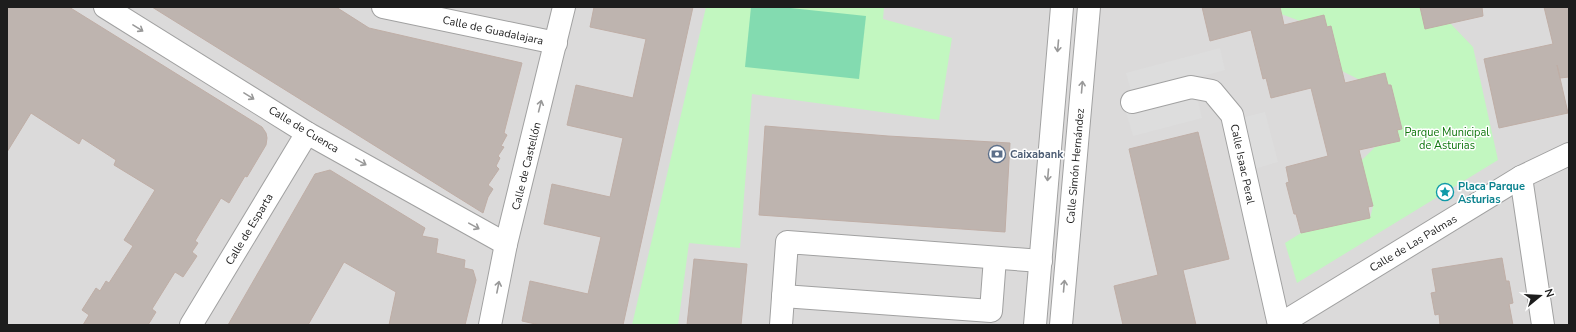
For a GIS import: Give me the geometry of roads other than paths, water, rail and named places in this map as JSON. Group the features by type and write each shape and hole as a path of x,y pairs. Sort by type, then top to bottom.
{"street":[{"name":"Calle de Cuenca","path":"105,7 307,133 506,244"},
{"name":"Calle de Castellón","path":"490,325 506,244 564,7"},
{"path":"1035,325 1062,7"},
{"name":"Calle Simón Hernández","path":"1061,325 1089,7"},
{"name":"Calle de Guadalajara","path":"396,8 556,43"},
{"name":"Calle Isaac Peral","path":"1132,102 1191,87 1212,91 1232,115 1279,325"},
{"name":"Calle de Esparta","path":"191,325 307,133"},
{"name":"Calle de Las Palmas","path":"1279,325 1521,177 1569,154"},
{"path":"1521,177 1543,325"},
{"path":"781,325 787,242 1041,261"},
{"path":"783,296 991,311 995,258"}],"place":[{"name":"Caixabank","path":"997,154"},
{"name":"Placa Parque Asturias","path":"1445,192"}],"park label":[{"name":"Parque Municipal de Asturias","path":"1447,138"}]}
